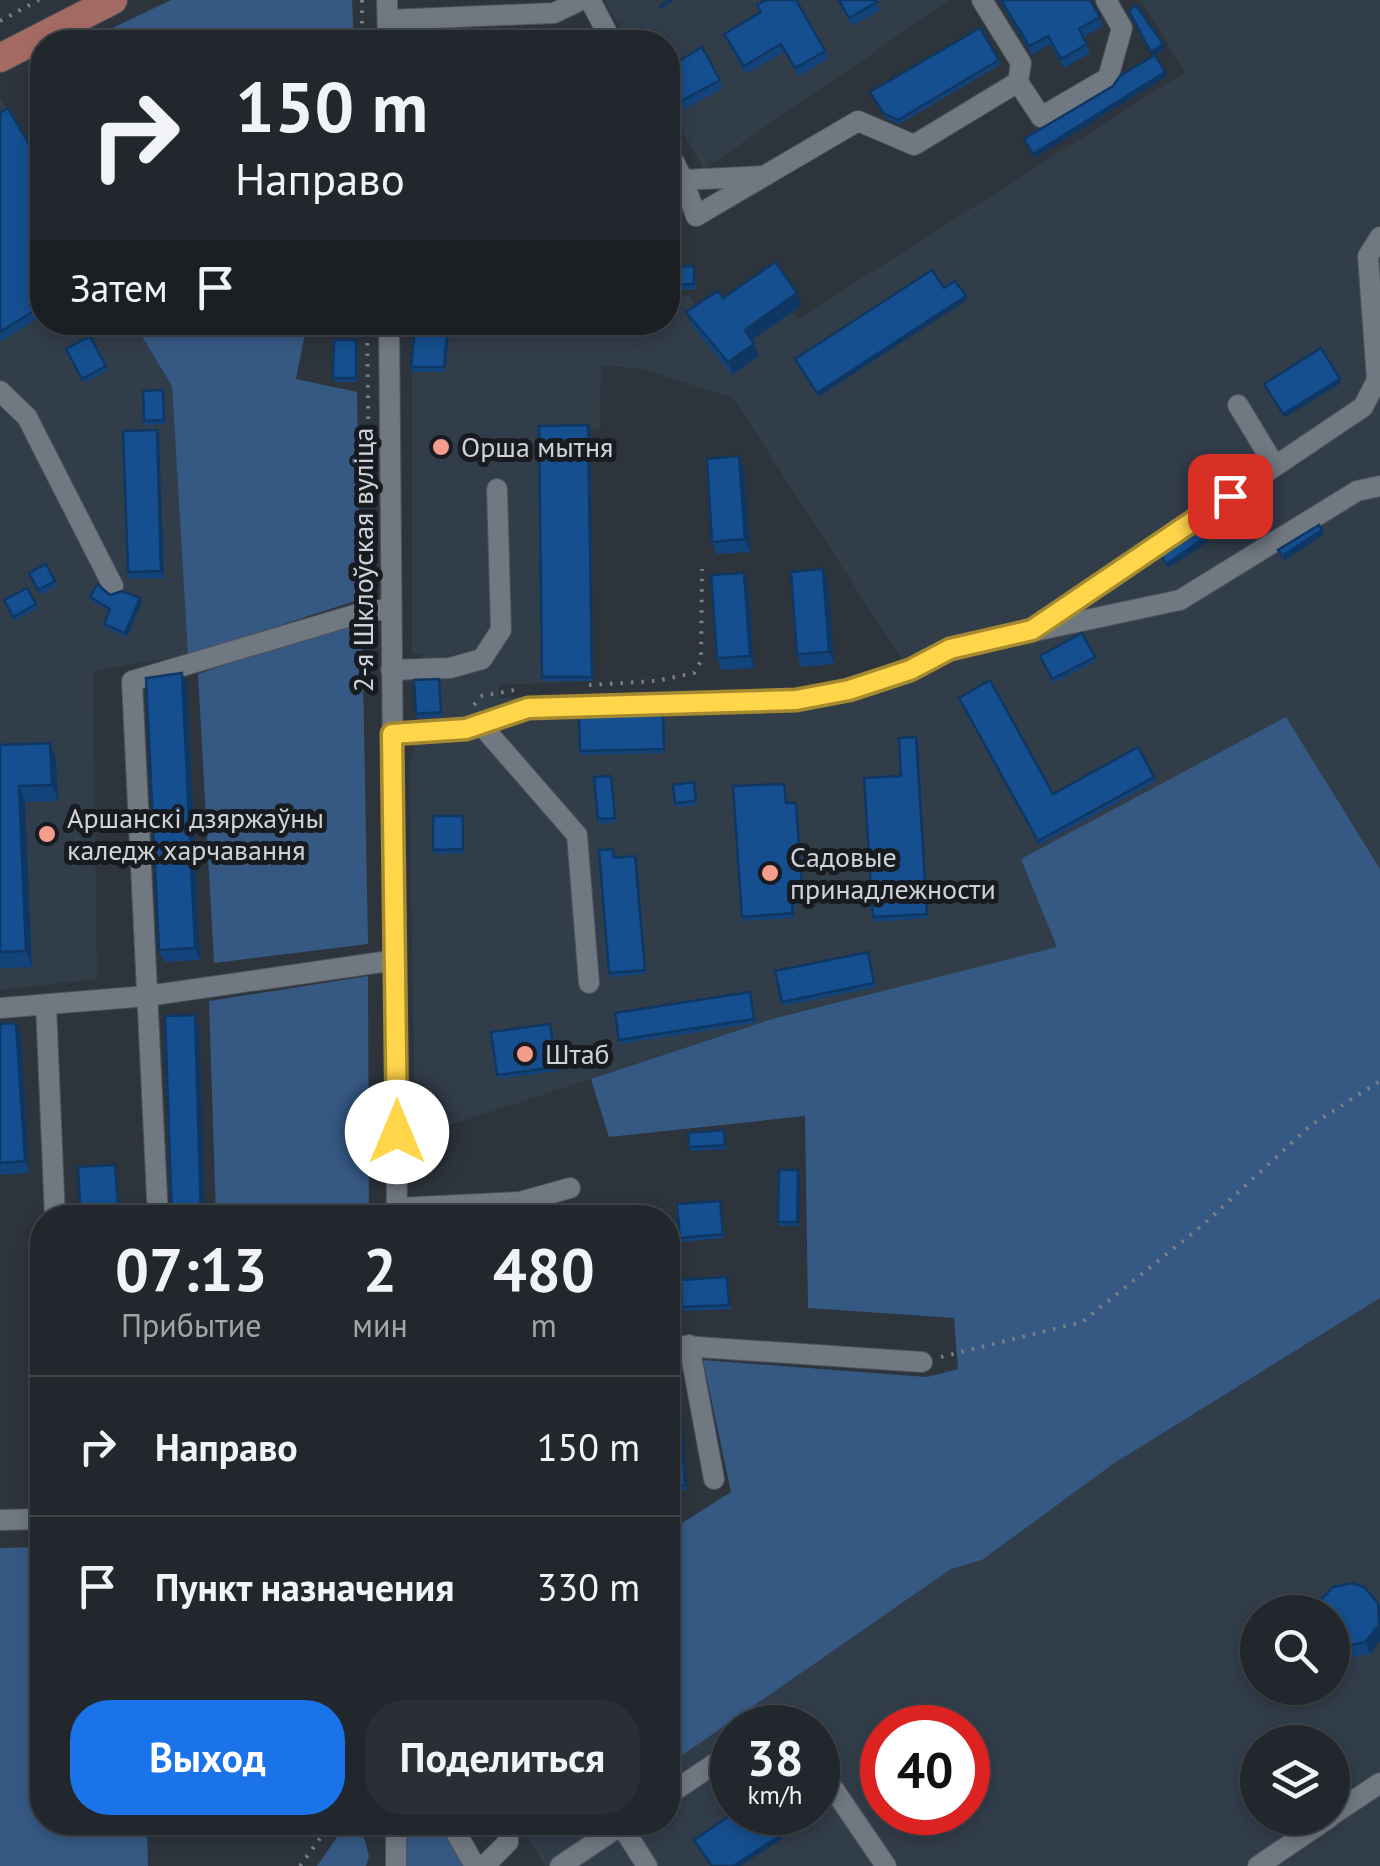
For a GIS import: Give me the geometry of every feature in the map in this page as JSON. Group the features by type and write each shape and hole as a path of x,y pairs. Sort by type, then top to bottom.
{"main road":[{"path":"55,30 114,0"},
{"path":"0,58 30,43"}],"street":[{"path":"387,10 554,13 581,0"},
{"path":"590,0 606,30"},
{"path":"982,0 1021,63 1018,82 1042,117 1108,78 1122,28 1106,0"},
{"path":"680,174 696,216 858,121 914,144 1018,82"},
{"path":"683,180 764,176"},
{"path":"1032,630 1363,407 1377,380 1368,256 1380,236"},
{"name":"2-я Шклоўская вуліца","path":"389,335 397,1205"},
{"path":"0,392 27,418 113,586"},
{"path":"1238,405 1275,466"},
{"path":"392,734 482,726 504,713 528,708 796,700 849,690 910,670 950,649 1180,600 1356,491 1380,486"},
{"path":"391,670 450,668 482,659 502,630 498,489"},
{"path":"157,1205 132,681 333,621 390,610"},
{"path":"482,726 577,835 589,983"},
{"path":"0,1008 146,996 396,960"},
{"path":"46,1005 54,1205"},
{"path":"531,1205 570,1188"},
{"path":"680,1345 922,1362"},
{"path":"680,1352 714,1479"},
{"path":"0,1520 30,1519"},
{"path":"680,1787 710,1767"},
{"path":"1350,1803 1380,1782"},
{"path":"840,1798 886,1866"},
{"path":"396,1835 396,1866"},
{"path":"457,1835 475,1866"},
{"path":"484,1866 508,1842 508,1835"},
{"path":"560,1866 606,1835"},
{"path":"629,1835 647,1866"},
{"path":"1258,1866 1303,1835"}],"path":[{"path":"0,22 39,0"},
{"path":"362,0 362,30"},
{"path":"367,335 370,553"},
{"path":"586,685 656,681 694,673 701,660 702,569"},
{"path":"482,726 474,719 473,706 482,696 533,688"},
{"path":"922,1362 1082,1322 1204,1224 1311,1124 1380,1080"},
{"path":"300,1866 323,1835"}],"shaded area":[{"path":"171,0 352,0 353,30 108,30"},
{"path":"604,0 950,0 704,169 680,128 680,30 622,30"},
{"path":"1141,0 1380,0 1380,869 1286,717 1058,947 772,1019 415,1137 409,766 418,732 416,685 423,683 422,655 412,654 412,335 680,335 680,296 690,296 702,316 780,274 802,305 792,312 798,319 1185,72","holes":["601,365 642,369 733,398 903,661 803,688 499,698 498,685 593,681 590,430 600,428"]},
{"path":"0,97 30,148 30,335 142,335 172,386 188,655 93,671 97,979 0,990"},
{"path":"141,335 305,335 296,379 357,392 361,599 188,655 172,386"},
{"path":"362,618 368,944 214,963 198,674"},
{"path":"1286,717 1380,869 1380,1298 1113,1464 982,1560 951,1569 755,1705 710,1705 710,1736 680,1757 680,1524 731,1492 703,1360 927,1377 958,1369 954,1318 808,1308 805,1116 609,1137 591,1079 772,1019 1057,947 1021,859"},
{"path":"368,976 369,1205 216,1205 209,1001"},
{"path":"1380,1298 1380,1866 545,1866 527,1835 680,1835 680,1756 710,1735 710,1835 840,1835 840,1705 754,1705 951,1569 982,1560 1113,1464"},
{"path":"30,1547 30,1835 147,1835 148,1866 0,1866 0,1548"},
{"path":"339,1835 363,1835 369,1856 366,1866 317,1866"},
{"path":"406,1835 448,1835 466,1866 405,1866"}],"building":[{"path":"766,0 796,0 825,51 795,68 781,44 744,66 724,34 761,12 757,5"},
{"path":"839,0 876,0 877,2 849,18"},
{"path":"1001,0 1090,0 1100,17 1079,29 1087,44 1061,59 1048,36 1029,46"},
{"path":"1136,5 1163,44 1151,52 1129,11"},
{"path":"980,28 999,60 898,120 883,113 870,92"},
{"path":"702,47 720,80 680,102 680,61"},
{"path":"1155,55 1165,72 1033,154 1024,139 1113,86 1120,76"},
{"path":"8,108 30,146 30,313 0,332 0,113"},
{"path":"775,262 797,293 745,330 754,344 728,362 686,312 718,291 723,298"},
{"path":"694,266 694,284 680,285 680,267"},
{"path":"932,270 944,288 955,281 966,296 817,393 795,359"},
{"path":"415,335 447,335 444,367 411,367"},
{"path":"90,336 106,366 82,379 66,349"},
{"path":"334,340 356,340 356,378 333,378"},
{"path":"1321,348 1340,379 1283,414 1264,384"},
{"path":"163,390 164,420 144,421 143,391"},
{"path":"588,425 592,677 542,677 539,426"},
{"path":"157,430 161,571 128,572 123,431"},
{"path":"739,456 745,539 712,542 707,459"},
{"path":"1319,525 1322,530 1282,556 1278,550"},
{"path":"1200,528 1206,537 1166,564 1161,555"},
{"path":"46,564 55,581 38,590 29,573"},
{"path":"823,569 829,652 797,654 791,572"},
{"path":"744,573 750,656 717,658 711,575"},
{"path":"97,584 110,595 122,591 140,598 125,633 104,624 110,609 90,597"},
{"path":"27,588 36,604 13,617 4,600"},
{"path":"1082,633 1095,657 1052,679 1040,656"},
{"path":"182,673 195,948 159,950 146,678"},
{"path":"439,679 441,712 416,714 414,680"},
{"path":"990,680 1053,794 1138,747 1154,777 1038,841 959,698"},
{"path":"663,715 664,749 580,751 579,717"},
{"path":"916,737 927,914 873,917 864,778 901,776 899,738"},
{"path":"50,743 52,785 19,786 26,951 0,952 0,745"},
{"path":"611,776 615,818 598,819 594,777"},
{"path":"694,782 696,801 675,803 673,785"},
{"path":"784,784 786,803 796,803 803,900 792,901 793,913 742,917 733,786"},
{"path":"433,816 463,816 463,849 433,850"},
{"path":"613,849 614,858 635,856 645,970 609,973 599,850"},
{"path":"868,952 874,983 782,1002 775,971"},
{"path":"750,992 754,1019 619,1040 615,1013"},
{"path":"195,1015 201,1205 172,1205 165,1016"},
{"path":"16,1023 25,1161 0,1163 0,1024"},
{"name":"Штаб","path":"550,1024 556,1067 497,1075 491,1032"},
{"path":"724,1130 725,1145 689,1147 688,1133"},
{"path":"115,1165 118,1205 80,1205 78,1167"},
{"path":"779,1170 798,1170 797,1222 778,1222"},
{"path":"720,1201 723,1234 680,1238 677,1204"},
{"path":"727,1277 729,1305 682,1307 681,1280"},
{"path":"680,1407 685,1485 680,1486"},
{"path":"1353,1583 1364,1587 1378,1603 1379,1625 1365,1642 1350,1645 1350,1595 1326,1595 1333,1587"},
{"path":"710,1829 710,1835 781,1835 733,1866 712,1866 694,1840"}],"place":[{"name":"Орша мытня","path":"441,447"},
{"name":"Аршанскі дзяржаўны каледж харчавання","path":"47,834"},
{"name":"Садовые принадлежности","path":"770,873"},
{"name":"Штаб","path":"525,1054"}],"route":[{"path":"397,1132 392,734 482,726 504,713 528,708 796,700 849,690 910,670 950,649 1032,630 1230,496"}]}
